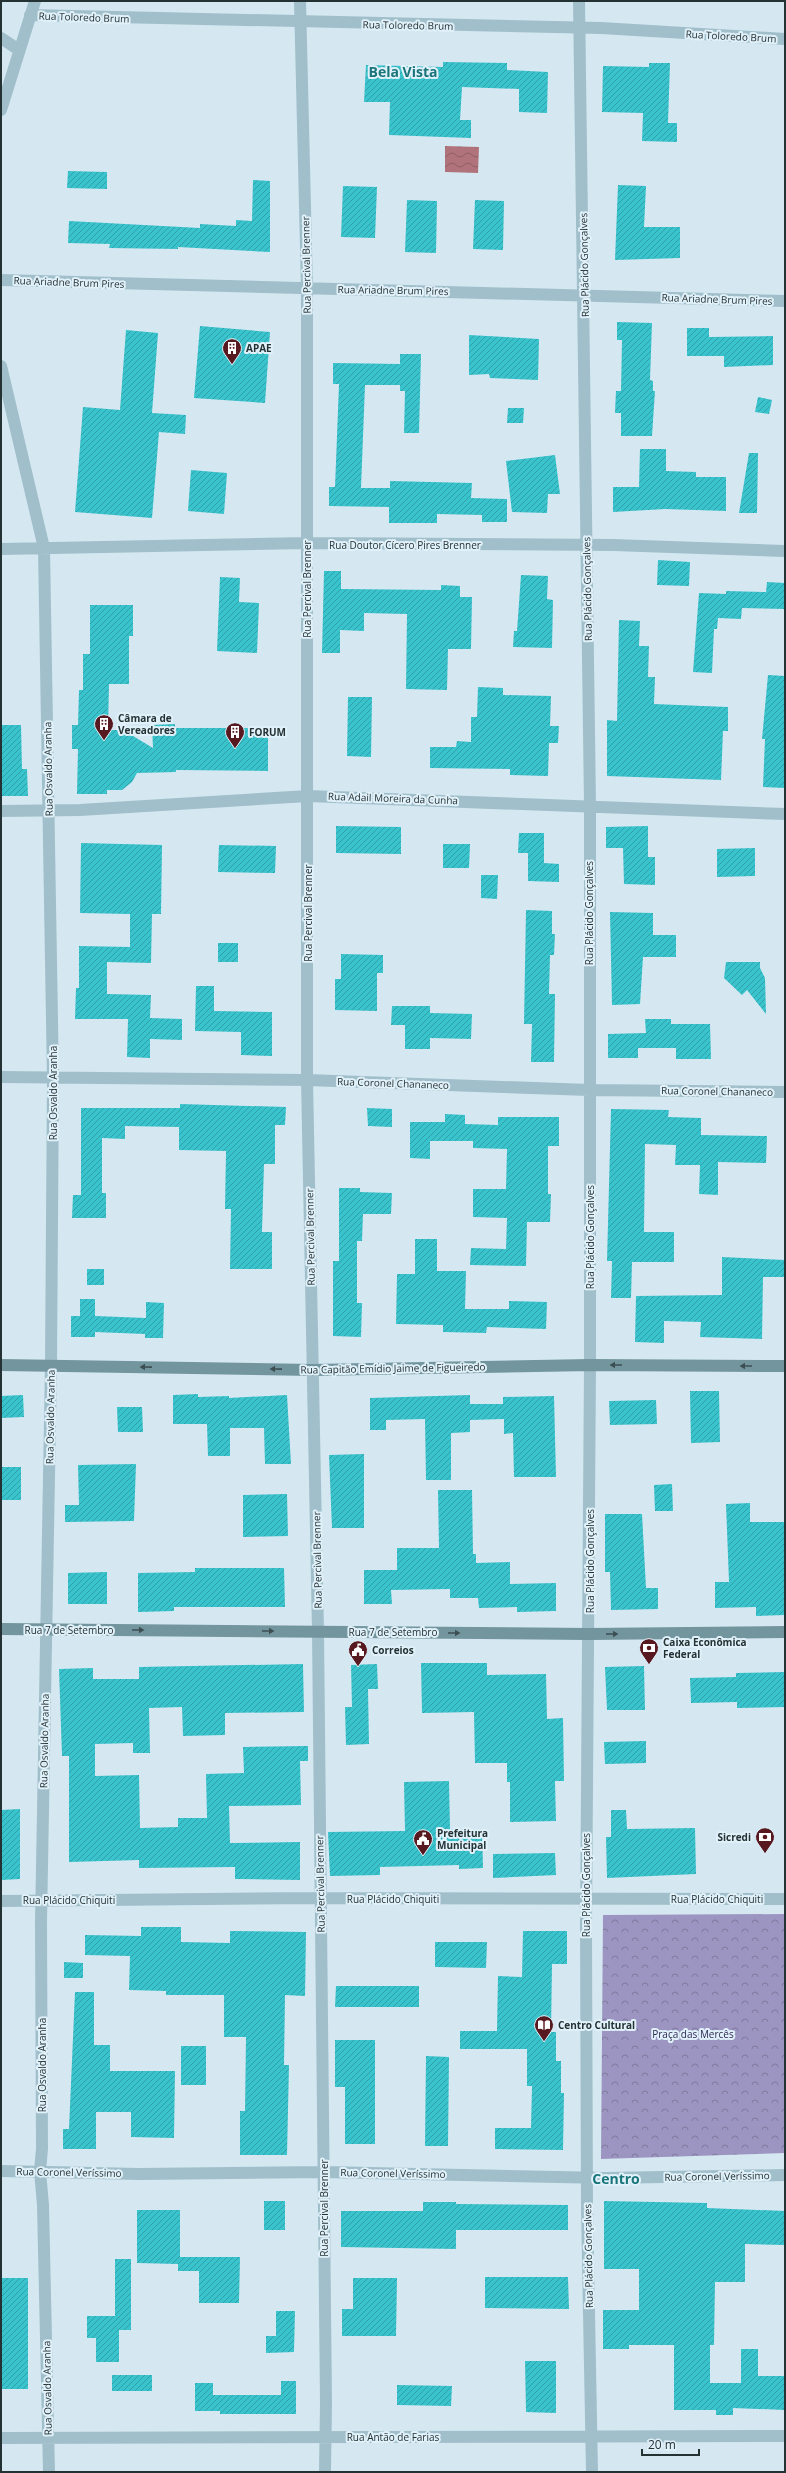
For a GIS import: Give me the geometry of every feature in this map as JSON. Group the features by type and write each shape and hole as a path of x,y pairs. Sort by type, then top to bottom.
{"main road":[{"name":"Rua Capitão Emídio Jaime de Figueiredo","path":"1,1365 312,1370 590,1365 785,1366"},
{"name":"Rua 7 de Setembro","path":"1,1629 589,1634 785,1632"}],"street":[{"path":"1,110 35,1"},
{"name":"Rua Percival Brenner","path":"300,1 307,288 307,1080 318,1632 319,1898 326,2437 325,2472"},
{"name":"Rua Plácido Gonçalves","path":"579,1 590,805 590,1365 586,1900 587,2177 592,2472"},
{"name":"Rua Toloredo Brum","path":"30,15 300,23 580,28 785,39"},
{"path":"1,38 19,50"},
{"name":"Rua Ariadne Brum Pires","path":"1,280 584,294 785,301"},
{"name":"Rua Osvaldo Aranha","path":"1,366 44,548 53,1079 51,1365 41,1901 42,2149 40,2171 43,2205 49,2472"},
{"name":"Rua Doutor Cícero Pires Brenner","path":"1,549 306,544 587,544 785,551"},
{"name":"Rua Adail Moreira da Cunha","path":"1,811 49,810 308,796 590,805 785,814"},
{"name":"Rua Coronel Chananeco","path":"1,1077 53,1079 307,1080 589,1090 785,1092"},
{"name":"Rua Plácido Chiquiti","path":"1,1901 319,1898 586,1900 785,1899"},
{"name":"Rua Coronel Veríssimo","path":"1,2171 139,2174 323,2172 587,2177 785,2175"},
{"name":"Rua Antão de Farias","path":"1,2438 785,2436"}],"green space":[{"name":"Praça das Mercês","path":"785,1914 785,2153 601,2159 603,1915"}],"water":[{"path":"445,146 479,147 478,173 445,172"}],"building":[{"path":"443,62 507,63 507,70 548,72 547,113 519,112 519,89 462,87 460,120 471,120 471,138 389,135 390,102 364,102 366,65 443,67"},
{"path":"649,63 670,63 668,123 677,123 677,142 642,141 643,113 602,112 603,66 649,67"},
{"path":"68,171 107,172 107,189 67,188"},
{"path":"253,180 270,181 270,252 178,247 178,249 109,248 110,244 68,243 69,221 200,228 200,224 236,226 236,220 252,221"},
{"path":"618,185 646,186 644,227 680,227 680,258 615,260"},
{"path":"343,186 377,187 375,238 341,237"},
{"path":"407,200 437,201 436,253 405,252"},
{"path":"475,200 504,201 503,250 473,249"},
{"path":"617,322 652,323 650,380 653,381 653,391 655,391 652,436 621,436 621,413 615,413 616,391 621,391 622,340 617,340"},
{"name":"APAE","path":"200,326 270,332 265,403 194,398"},
{"path":"687,328 709,328 709,337 773,336 773,365 724,367 724,356 687,356"},
{"path":"126,330 158,333 152,413 186,415 185,434 159,432 152,518 75,512 83,407 120,410"},
{"path":"469,335 539,339 538,380 490,378 489,374 469,375"},
{"path":"400,354 421,354 419,433 404,433 405,391 400,391 400,385 365,385 361,488 390,488 390,481 472,483 471,498 507,499 507,522 482,522 482,515 437,514 437,523 389,523 389,507 329,506 329,487 335,487 339,384 333,384 333,363 400,364"},
{"path":"758,397 772,400 769,414 755,412"},
{"path":"508,408 524,408 523,423 507,423"},
{"path":"640,449 666,449 666,471 696,472 696,477 726,477 726,511 665,509 613,512 613,487 639,487"},
{"path":"749,453 758,453 757,513 739,513"},
{"path":"555,455 560,494 548,494 547,513 512,512 506,461"},
{"path":"191,470 227,473 224,514 188,511"},
{"path":"658,560 690,562 689,586 657,585"},
{"path":"324,571 341,571 341,589 441,590 441,585 460,586 460,597 472,597 471,649 448,649 447,690 406,689 407,614 364,613 364,631 340,630 340,653 322,653"},
{"path":"521,575 548,576 547,599 553,600 552,648 513,647 514,631 517,631"},
{"path":"220,577 240,578 239,602 259,603 257,653 217,651"},
{"path":"767,582 785,583 785,609 742,608 741,619 718,618 717,629 714,629 712,673 693,672 699,593 726,594 726,591 766,592"},
{"path":"90,605 133,605 133,636 129,636 129,684 109,684 108,730 123,730 153,748 152,725 175,724 175,728 268,728 268,771 176,770 176,772 137,773 132,782 122,790 107,790 107,794 77,794 78,749 72,749 72,725 78,725 79,690 83,690 83,654 90,654"},
{"path":"619,620 640,621 639,646 649,646 648,677 655,677 654,704 728,707 728,731 723,731 721,780 607,776 607,720 617,721"},
{"path":"768,675 785,676 785,788 763,787 765,739 762,739"},
{"path":"478,687 503,688 503,695 551,696 550,726 559,726 558,743 549,743 548,776 510,775 510,769 430,768 430,747 456,747 457,741 471,742 471,717 477,717"},
{"path":"348,697 372,697 371,757 347,756"},
{"path":"1,725 21,725 22,769 27,769 28,796 1,796"},
{"path":"336,826 401,827 401,854 336,853"},
{"path":"648,826 648,857 655,857 655,885 624,884 623,848 606,848 606,827"},
{"path":"519,833 544,833 544,863 559,864 559,882 528,881 528,853 518,853"},
{"path":"81,843 162,845 161,914 152,914 151,963 107,962 107,994 151,995 150,1018 182,1019 182,1040 150,1039 150,1058 127,1057 128,1019 75,1019 76,988 79,988 79,946 130,947 130,914 80,913"},
{"path":"443,844 470,844 469,868 443,868"},
{"path":"219,845 276,846 275,873 218,872"},
{"path":"755,848 755,876 717,877 717,849"},
{"path":"481,875 498,875 497,899 481,898"},
{"path":"526,910 552,911 552,934 555,934 554,955 550,955 549,994 555,994 554,1062 531,1062 532,1024 524,1024"},
{"path":"610,912 653,913 653,935 676,935 676,957 643,957 640,1004 612,1005"},
{"path":"218,943 238,943 238,962 218,962"},
{"path":"341,954 383,955 383,973 377,973 377,1011 335,1010 335,979 341,979"},
{"path":"726,962 760,962 760,968 765,978 766,1014 747,990 742,995 724,978"},
{"path":"196,986 214,986 214,1011 272,1012 272,1056 241,1055 241,1032 195,1031"},
{"path":"392,1006 430,1006 430,1013 472,1014 471,1039 430,1038 430,1049 405,1049 405,1025 391,1025"},
{"path":"645,1019 671,1019 671,1024 710,1024 711,1059 676,1059 676,1048 638,1048 638,1058 608,1058 608,1034 646,1033"},
{"path":"180,1104 286,1107 285,1125 275,1125 275,1164 264,1164 262,1232 272,1232 272,1269 230,1269 231,1209 225,1209 226,1151 179,1150 179,1127 125,1126 125,1139 102,1138 102,1193 106,1193 106,1218 72,1218 73,1195 81,1195 81,1108 180,1108"},
{"path":"367,1108 392,1109 392,1127 368,1126"},
{"path":"611,1109 669,1110 668,1117 701,1118 701,1135 767,1136 766,1163 718,1162 718,1195 699,1194 700,1165 675,1165 676,1145 645,1144 644,1232 674,1232 674,1262 632,1262 631,1298 611,1298 612,1261 607,1261"},
{"path":"445,1114 465,1115 465,1124 498,1125 498,1117 559,1117 559,1146 548,1146 548,1194 551,1194 550,1222 527,1222 526,1266 470,1265 471,1248 506,1249 507,1218 473,1217 473,1189 506,1189 507,1149 473,1148 473,1141 430,1141 430,1159 410,1158 410,1122 445,1122"},
{"path":"339,1188 360,1188 360,1192 392,1193 391,1214 363,1214 362,1241 357,1241 357,1303 362,1303 361,1337 333,1336 333,1261 339,1261"},
{"path":"415,1239 437,1239 437,1271 466,1271 465,1309 509,1309 509,1301 547,1302 546,1329 487,1327 486,1333 443,1332 443,1325 396,1324 397,1274 415,1274"},
{"path":"722,1257 785,1260 785,1277 763,1277 762,1339 700,1337 701,1322 664,1321 664,1343 635,1342 636,1296 722,1295"},
{"path":"87,1269 104,1269 104,1285 87,1285"},
{"path":"80,1299 95,1299 95,1316 146,1318 146,1302 164,1303 163,1338 145,1338 145,1334 95,1332 95,1337 71,1337 71,1316 80,1316"},
{"path":"690,1391 719,1391 720,1442 691,1443"},
{"path":"198,1394 198,1397 229,1396 229,1398 287,1395 291,1464 265,1464 264,1428 230,1428 230,1456 208,1456 207,1424 173,1424 173,1395"},
{"path":"23,1395 24,1417 1,1418 1,1396"},
{"path":"470,1395 470,1404 503,1404 503,1397 554,1396 556,1477 514,1477 513,1433 504,1434 504,1419 470,1420 470,1432 451,1433 451,1480 426,1480 425,1419 386,1420 386,1430 370,1430 370,1398"},
{"path":"656,1400 657,1424 610,1425 609,1401"},
{"path":"117,1407 142,1407 143,1432 118,1432"},
{"path":"364,1454 364,1528 332,1528 329,1455"},
{"path":"136,1464 134,1521 65,1522 65,1505 79,1505 78,1465"},
{"path":"1,1467 21,1467 21,1500 1,1500"},
{"path":"672,1484 673,1511 655,1511 654,1485"},
{"path":"438,1490 472,1490 473,1554 476,1554 476,1563 510,1562 510,1584 556,1583 556,1611 517,1612 517,1607 479,1608 478,1598 450,1598 450,1589 391,1590 392,1604 364,1604 364,1570 397,1570 397,1548 439,1548"},
{"path":"287,1494 288,1536 243,1537 243,1495"},
{"path":"750,1503 750,1522 785,1522 785,1615 756,1616 756,1607 715,1608 715,1582 729,1582 726,1504"},
{"path":"605,1514 642,1514 646,1588 658,1588 658,1609 611,1610 610,1572 605,1572"},
{"path":"195,1568 284,1568 285,1607 174,1607 174,1611 138,1612 138,1573 195,1572"},
{"path":"107,1572 107,1604 68,1604 68,1573"},
{"path":"421,1663 487,1663 487,1675 546,1674 547,1719 563,1718 564,1781 555,1781 556,1821 510,1822 510,1782 507,1782 507,1763 475,1763 474,1712 422,1713"},
{"path":"303,1664 304,1712 225,1713 225,1735 183,1736 182,1707 149,1708 150,1753 133,1753 133,1743 95,1744 95,1776 139,1775 140,1828 178,1827 178,1818 207,1818 206,1774 244,1773 243,1747 308,1746 308,1761 300,1761 301,1805 229,1806 230,1843 300,1842 300,1880 235,1879 235,1867 139,1868 139,1860 69,1862 69,1756 62,1756 59,1669 93,1668 93,1679 139,1679 139,1667"},
{"path":"377,1664 378,1689 368,1689 369,1744 346,1745 345,1707 352,1707 351,1665"},
{"path":"644,1666 645,1710 607,1710 605,1667"},
{"path":"785,1672 785,1707 737,1708 737,1702 691,1703 690,1678 736,1677 736,1673"},
{"path":"646,1741 646,1763 605,1764 604,1742"},
{"path":"449,1781 450,1829 482,1829 483,1868 459,1869 459,1865 380,1867 380,1875 330,1876 328,1832 405,1831 404,1782"},
{"path":"20,1809 20,1879 1,1880 1,1810"},
{"path":"611,1810 626,1810 627,1829 695,1828 696,1874 607,1878 606,1837 611,1837"},
{"path":"555,1853 556,1875 493,1878 493,1854"},
{"path":"141,1927 181,1927 181,1942 230,1943 230,1931 306,1932 305,1996 285,1995 284,2065 289,2065 287,2155 240,2155 240,2111 245,2111 246,2037 224,2037 224,1995 166,1995 166,1991 129,1990 130,1956 85,1955 85,1935 141,1936"},
{"path":"523,1931 567,1931 567,1964 552,1964 551,2032 556,2032 556,2061 561,2061 561,2093 564,2093 563,2150 495,2149 495,2128 531,2128 532,2086 527,2086 527,2049 460,2049 460,2031 497,2031 498,1976 522,1977"},
{"path":"435,1942 487,1942 486,1968 435,1967"},
{"path":"64,1962 83,1963 83,1978 64,1978"},
{"path":"336,1986 419,1986 419,2007 335,2007"},
{"path":"75,1992 94,1992 94,2045 110,2045 110,2071 175,2071 174,2138 131,2137 131,2112 96,2112 96,2149 63,2149 63,2129 69,2129"},
{"path":"335,2040 375,2040 375,2144 345,2144 345,2087 335,2087"},
{"path":"181,2046 206,2046 206,2085 181,2085"},
{"path":"426,2056 449,2057 448,2146 425,2146"},
{"path":"264,2201 285,2201 285,2230 264,2230"},
{"path":"604,2201 707,2203 707,2208 785,2211 785,2245 745,2244 745,2282 715,2282 714,2345 710,2345 710,2383 741,2383 741,2349 758,2349 758,2376 785,2376 785,2410 733,2408 733,2415 716,2415 716,2410 674,2410 674,2345 629,2345 629,2349 603,2349 603,2310 639,2310 639,2269 604,2269"},
{"path":"423,2202 456,2202 456,2204 568,2205 568,2230 456,2230 456,2249 341,2247 341,2211 423,2211"},
{"path":"137,2210 180,2210 180,2257 240,2257 239,2303 199,2303 199,2271 178,2271 178,2264 137,2263"},
{"path":"115,2259 131,2259 131,2330 119,2330 119,2362 96,2362 96,2338 87,2338 87,2316 115,2316"},
{"path":"485,2277 568,2277 569,2309 485,2308"},
{"path":"1,2278 28,2278 28,2389 1,2389"},
{"path":"353,2278 397,2278 396,2336 342,2336 342,2309 353,2309"},
{"path":"276,2311 295,2311 294,2352 266,2353 266,2336 276,2336"},
{"path":"525,2361 556,2361 556,2413 526,2412"},
{"path":"112,2375 152,2375 152,2391 112,2391"},
{"path":"281,2381 296,2381 296,2414 220,2414 220,2411 195,2411 195,2383 213,2383 213,2395 281,2395"},
{"path":"397,2385 452,2386 451,2406 397,2405"}],"place":[{"name":"APAE","path":"232,365"},
{"name":"Câmara de Vereadores","path":"104,741"},
{"name":"FORUM","path":"235,749"},
{"name":"Caixa Econômica Federal","path":"649,1665"},
{"name":"Correios","path":"358,1667"},
{"name":"Sicredi","path":"765,1854"},
{"name":"Prefeitura Municipal","path":"423,1856"},
{"name":"Centro Cultural","path":"544,2042"}],"district":[{"name":"Bela Vista","path":"403,72"},
{"name":"Centro","path":"616,2179"}]}
